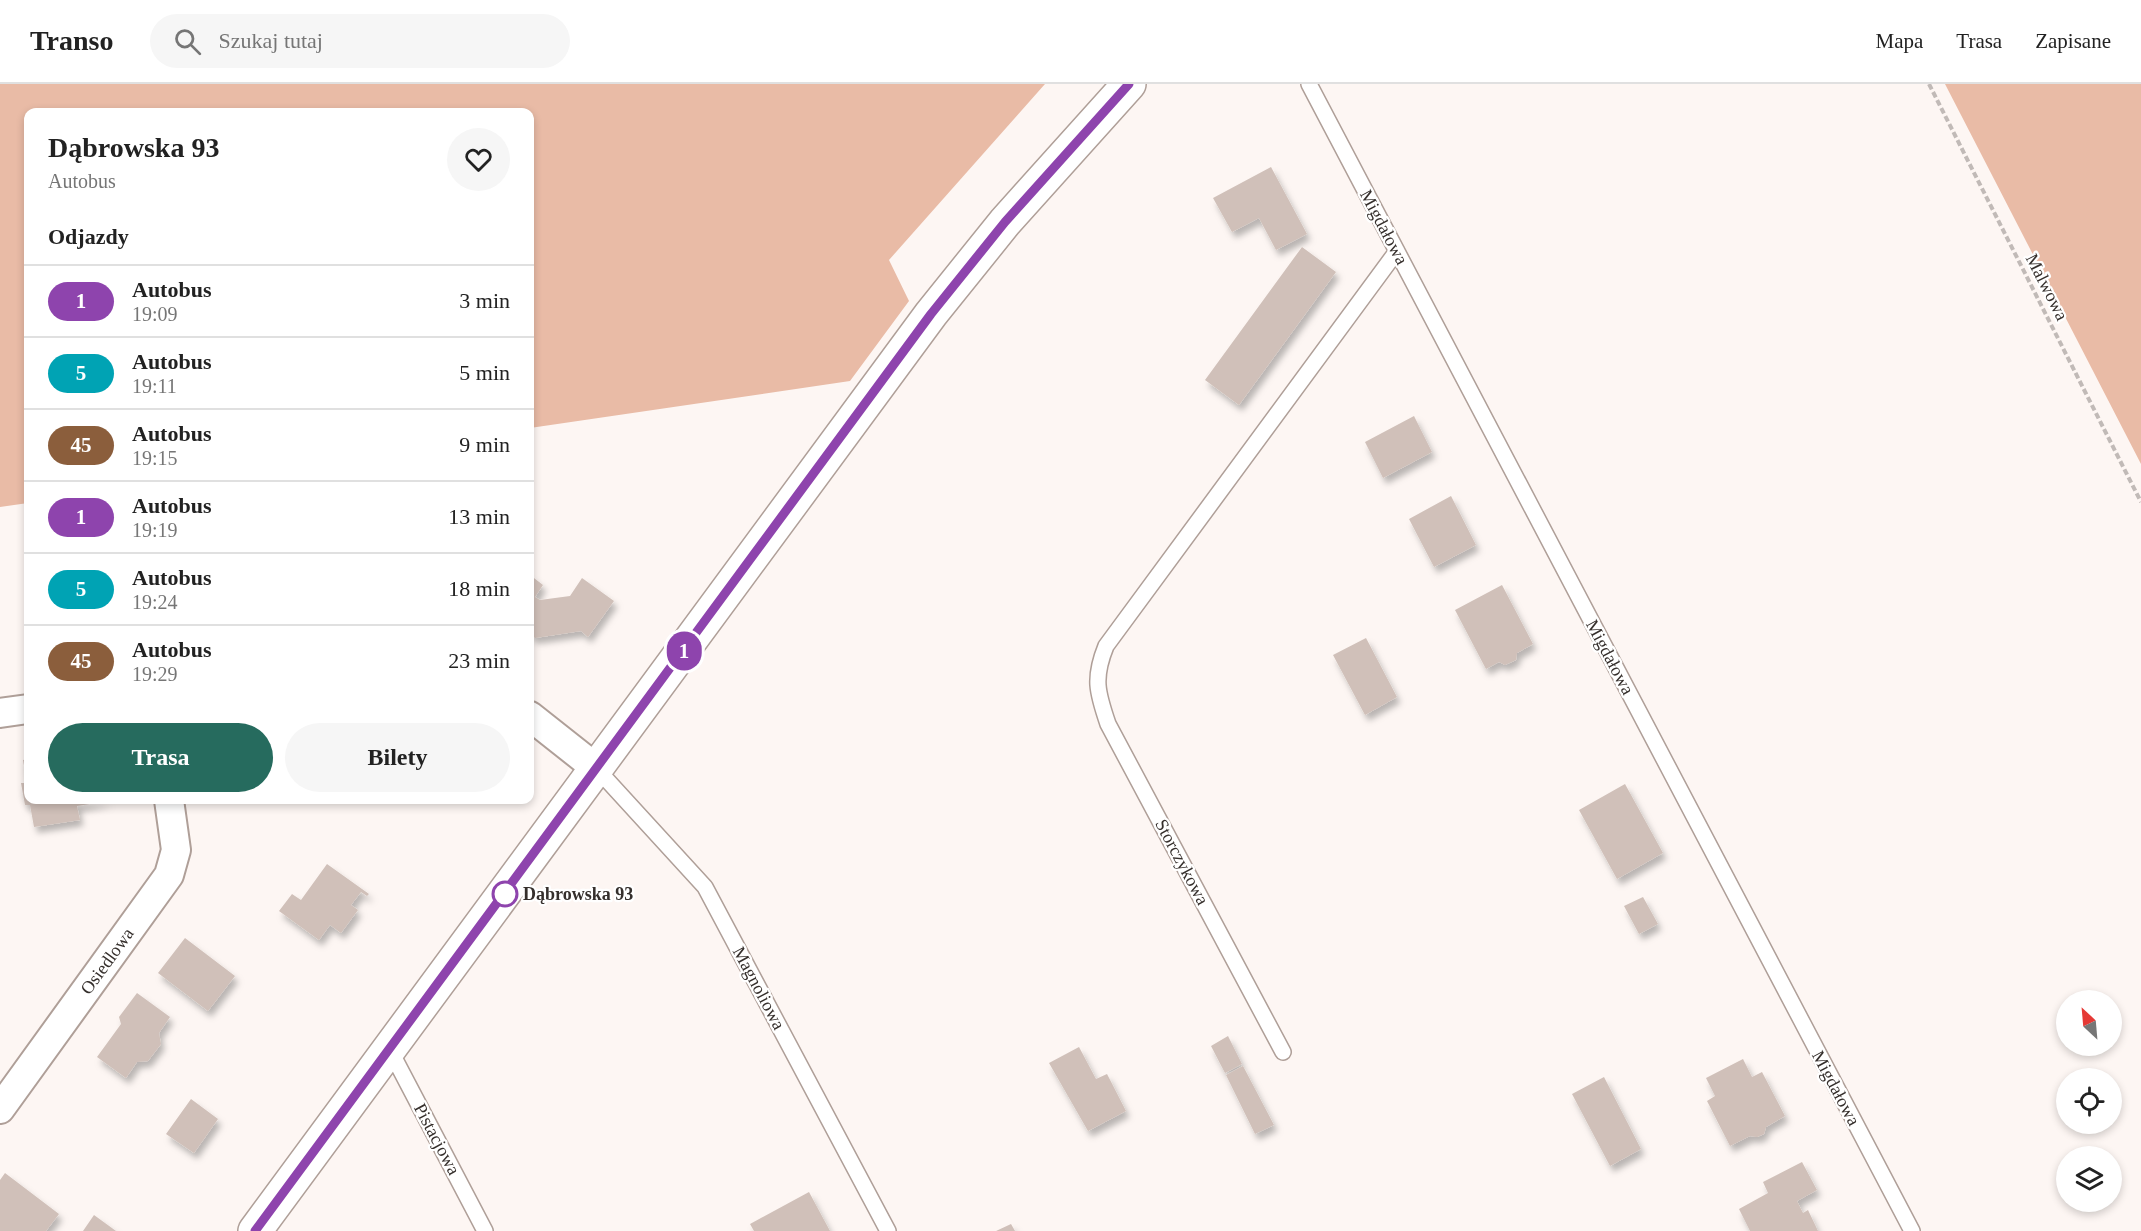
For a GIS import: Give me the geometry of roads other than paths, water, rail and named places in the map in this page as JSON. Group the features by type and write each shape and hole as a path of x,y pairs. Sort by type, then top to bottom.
{"street":[{"path":"255,1231 931,314 1005,222 1129,84"},
{"path":"0,713 24,710"},
{"path":"534,719 597,769"},
{"name":"Osiedlowa","path":"0,1109 170,875 176,850 170,804"}],"lane":[{"name":"Migdałowa","path":"1309,84 1912,1231"},
{"name":"Storczykowa","path":"1283,1052 1108,724 1100,698 1098,667 1106,646 1397,251"},
{"name":"Magnoliowa","path":"597,769 705,887 888,1231"},
{"name":"Pistacjowa","path":"389,1047 485,1231"}],"place":[{"name":"Dąbrowska 93","path":"505,894"}]}
